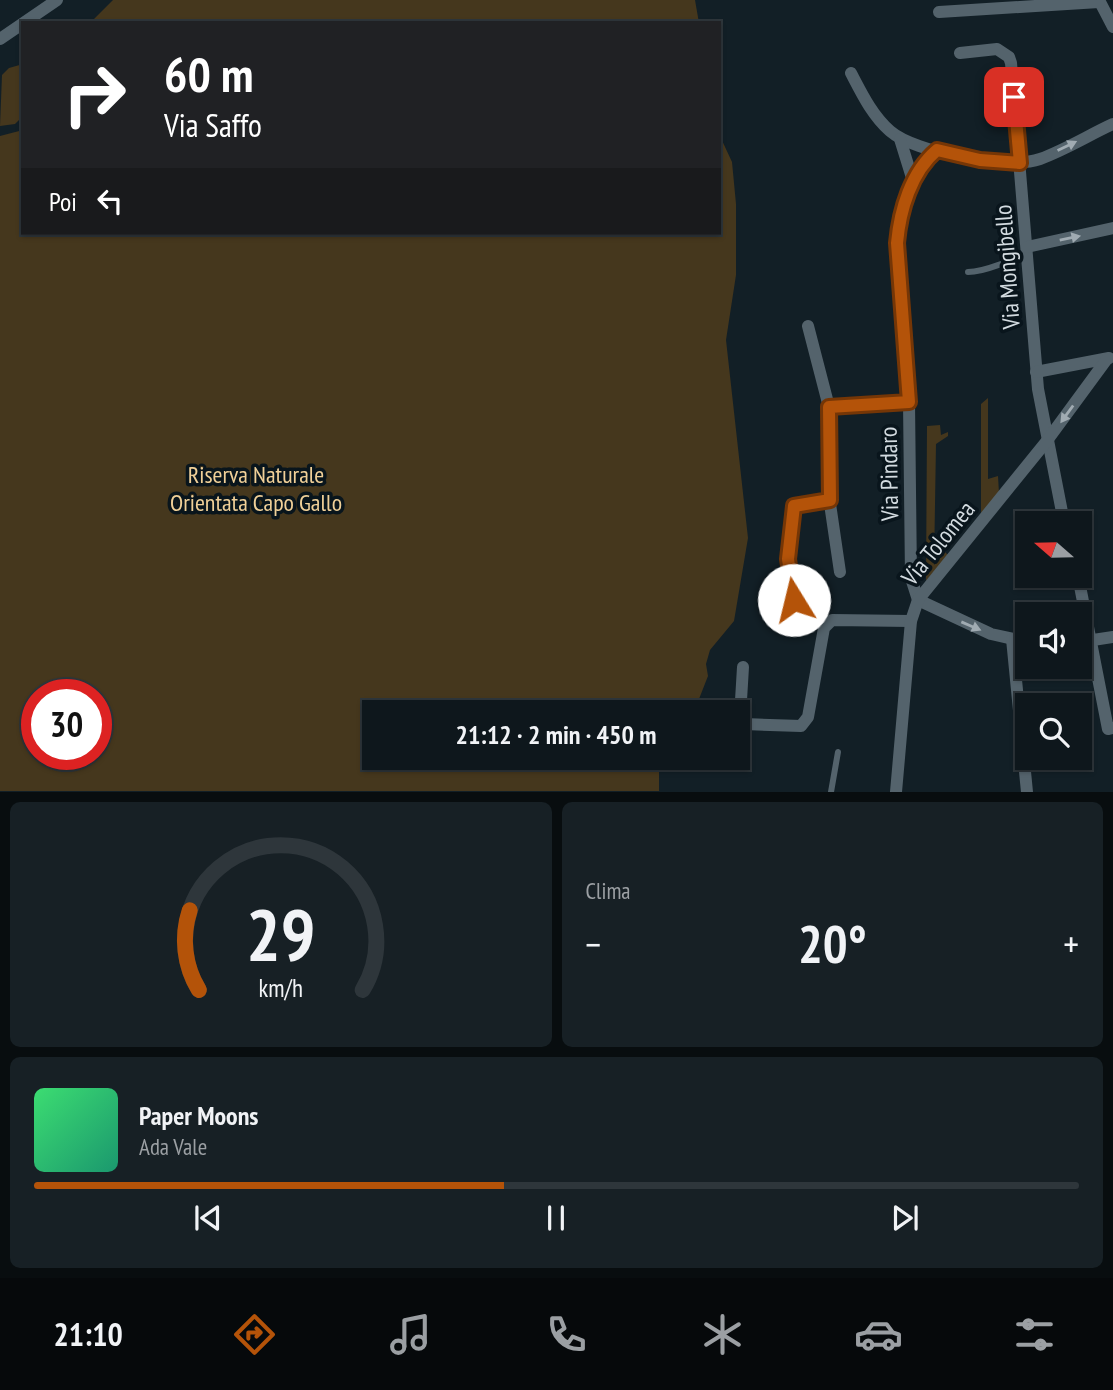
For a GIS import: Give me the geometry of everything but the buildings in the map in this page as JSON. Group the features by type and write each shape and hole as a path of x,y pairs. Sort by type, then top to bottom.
{"street":[{"path":"26,21 57,0"},
{"path":"939,12 1099,1 1113,27"},
{"path":"0,39 21,25"},
{"name":"Via Mongibello","path":"960,53 990,48 1009,57 1036,372 1046,442 1062,511"},
{"path":"851,73 877,118 900,139 980,160 1020,163 1040,159 1113,124"},
{"path":"900,139 914,181"},
{"name":"Via Pindaro","path":"918,600 911,578 909,402 897,243 898,227 914,181 937,150"},
{"path":"1027,252 1113,229"},
{"path":"808,326 829,407 830,500 840,572"},
{"path":"1036,372 1110,358"},
{"name":"Via Tolomea","path":"896,792 911,621 918,600 1110,358"},
{"path":"829,407 909,402"},
{"path":"794,600 788,559 794,506 830,500"},
{"path":"918,600 971,626 1015,640"},
{"path":"743,667 740,717 744,724 801,726 808,717 824,628 832,620 911,621"},
{"path":"1092,640 1113,637"},
{"path":"1012,639 1027,792"},
{"path":"1092,663 1110,729"}],"lane":[{"path":"968,272 985,272 1027,252"},
{"path":"831,792 838,752"}],"green space":[{"path":"113,0 695,0 699,21 92,21"},
{"path":"21,65 21,118 15,124 0,126 2,75 9,68"},
{"name":"Riserva Naturale Orientata Capo Gallo","path":"21,131 21,235 721,235 721,138 732,162 736,204 736,275 726,340 748,538 734,621 710,650 706,664 708,676 699,699 362,700 362,770 659,770 659,791 0,791 0,136"},
{"path":"988,398 988,479 998,476 999,493 981,515 981,404"},
{"path":"940,425 941,435 948,432 948,436 936,444 934,565 945,552 948,555 926,581 927,426"}],"route":[{"path":"794,600 788,559 794,506 830,500 827,439 829,407 909,402 897,243 898,227 914,181 937,150 996,163 1020,163 1014,97"}]}
